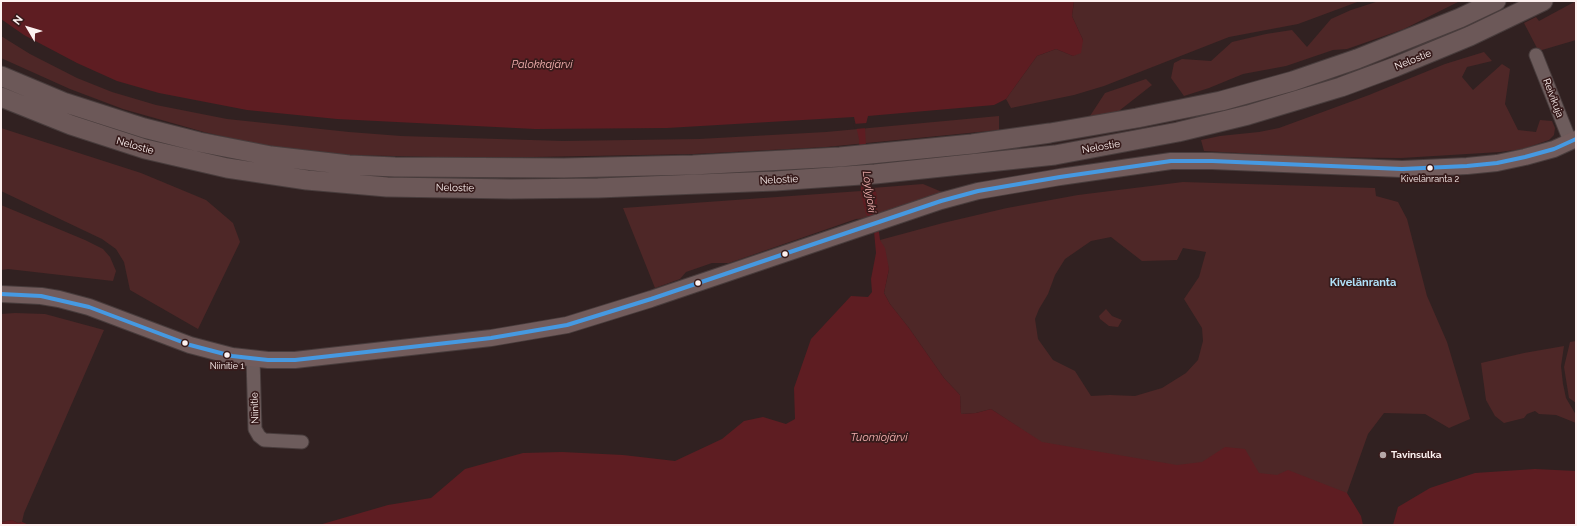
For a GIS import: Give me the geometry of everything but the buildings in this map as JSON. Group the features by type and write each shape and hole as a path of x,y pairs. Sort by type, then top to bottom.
{"highway":[{"name":"Nelostie","path":"1,76 63,102 144,128 199,142 271,156 395,167 572,168 692,165 854,155 972,144 1050,133 1137,118 1221,101 1293,81 1357,59 1460,18 1496,1"},
{"name":"Nelostie","path":"1,97 72,126 145,149 256,173 342,184 387,187 449,188 598,188 775,181 875,174 1062,154 1178,132 1248,115 1342,87 1470,36 1543,1"}],"main road":[{"path":"1,294 41,296 89,307 190,345 232,356 295,360 491,338 567,326 889,218 978,191 1060,177 1171,162 1212,161 1396,168 1444,168 1497,163 1525,157 1554,149 1573,140"}],"street":[{"name":"Reivikuja","path":"1536,55 1573,140"},
{"name":"Niinitie","path":"253,358 255,429 259,436 264,440 302,442"}],"shaded area":[{"path":"1074,1 1360,1 1298,24 1229,37 1104,86 1074,95 1011,108 1006,99 1037,56 1056,49 1073,56 1083,40 1072,16"},
{"path":"1379,1 1460,1 1404,29 1347,49 1333,50 1286,66 1243,74 1209,88 1184,96 1171,78 1174,63 1182,59 1211,61 1232,42 1266,34 1292,30 1307,47 1331,19 1351,10"},
{"path":"1576,1 1576,40 1538,50 1524,23 1536,17 1539,21"},
{"path":"1,36 30,54 77,78 112,92 156,105 227,119 349,132 401,136 563,141 699,139 826,132 999,116 999,130 826,147 694,154 481,158 349,155 309,152 252,143 204,132 123,109 70,89 1,58"},
{"path":"1484,52 1492,61 1467,67 1462,77 1473,90 1502,64 1510,69 1505,104 1518,130 1536,132 1540,120 1552,121 1555,128 1554,135 1549,140 1523,149 1500,152 1401,158 1310,157 1204,151 1201,140 1279,128 1369,95 1445,64"},
{"path":"1146,79 1152,85 1115,114 1090,116 1105,93"},
{"path":"1,128 141,173 206,200 233,223 240,242 198,329 130,290 124,262 116,249 102,239 1,191"},
{"path":"1183,182 1375,188 1376,196 1398,202 1407,219 1427,296 1447,342 1470,419 1449,428 1425,414 1384,413 1368,434 1347,493 1147,513 991,409 976,413 961,414 960,395 944,378 909,328 890,304 884,293 889,269 880,240 1007,208 1078,195","holes":["1111,237 1142,261 1177,260 1183,248 1206,252 1199,277 1184,299 1202,328 1203,341 1198,360 1186,373 1162,388 1135,396 1091,396 1075,371 1053,360 1038,339 1035,319 1048,294 1055,275 1065,259 1091,241"]},
{"path":"923,184 942,192 877,215 876,192 872,188"},
{"path":"861,191 870,218 856,219 729,263 712,263 686,272 680,279 655,288 623,208"},
{"path":"1,205 103,249 110,257 116,271 113,281 8,269 1,270"},
{"path":"1106,309 1112,316 1122,320 1118,327 1109,326 1100,319 1099,316"},
{"path":"1,314 45,314 104,330 24,513 22,522 18,523 12,520 1,522"},
{"path":"1576,341 1576,403 1569,398 1564,367 1570,342"},
{"path":"1564,346 1561,366 1563,384 1566,398 1576,415 1576,423 1556,415 1539,414 1535,411 1527,414 1524,418 1504,423 1495,416 1486,400 1481,363"}],"water":[{"path":"1,1 1074,1 1072,16 1083,40 1081,53 1073,56 1056,49 1037,56 1006,99 994,105 868,116 865,128 867,165 870,185 876,192 880,240 885,248 889,269 884,293 890,304 909,328 944,378 960,395 961,414 976,413 991,409 1042,442 1177,465 1202,462 1225,447 1245,449 1259,473 1277,475 1288,470 1347,493 1361,516 1363,525 319,525 388,505 431,498 465,469 523,453 562,452 623,455 675,461 722,439 744,421 763,417 786,424 795,419 794,388 811,339 851,296 868,297 872,292 871,279 876,253 874,231 870,218 866,214 861,194 859,139 854,117 667,128 535,129 337,119 247,110 159,93 117,81 77,63 24,35 1,19"},
{"path":"1535,469 1576,471 1576,525 1393,525 1398,507 1430,488 1475,473"},
{"path":"12,520 29,525 1,525 1,522"}],"pier":[{"path":"867,123 867,128 855,129 853,124"}],"transit line":[{"path":"1,294 41,296 89,307 190,345 232,356 268,360 295,360 491,338 567,325 651,299 941,201 978,191 1060,177 1171,161 1212,161 1402,169 1467,166 1497,163 1525,157 1554,149 1576,139"}],"place":[{"name":"Kivelänranta 2","path":"1430,168"},
{"name":"Niinitie 1","path":"227,355"},
{"name":"Tavinsulka","path":"1383,455"}],"district":[{"name":"Kivelänranta","path":"1363,283"}],"water label":[{"name":"Palokkajärvi","path":"542,65"},
{"name":"Löylyjoki","path":"869,192"},
{"name":"Tuomiojärvi","path":"879,438"}]}
